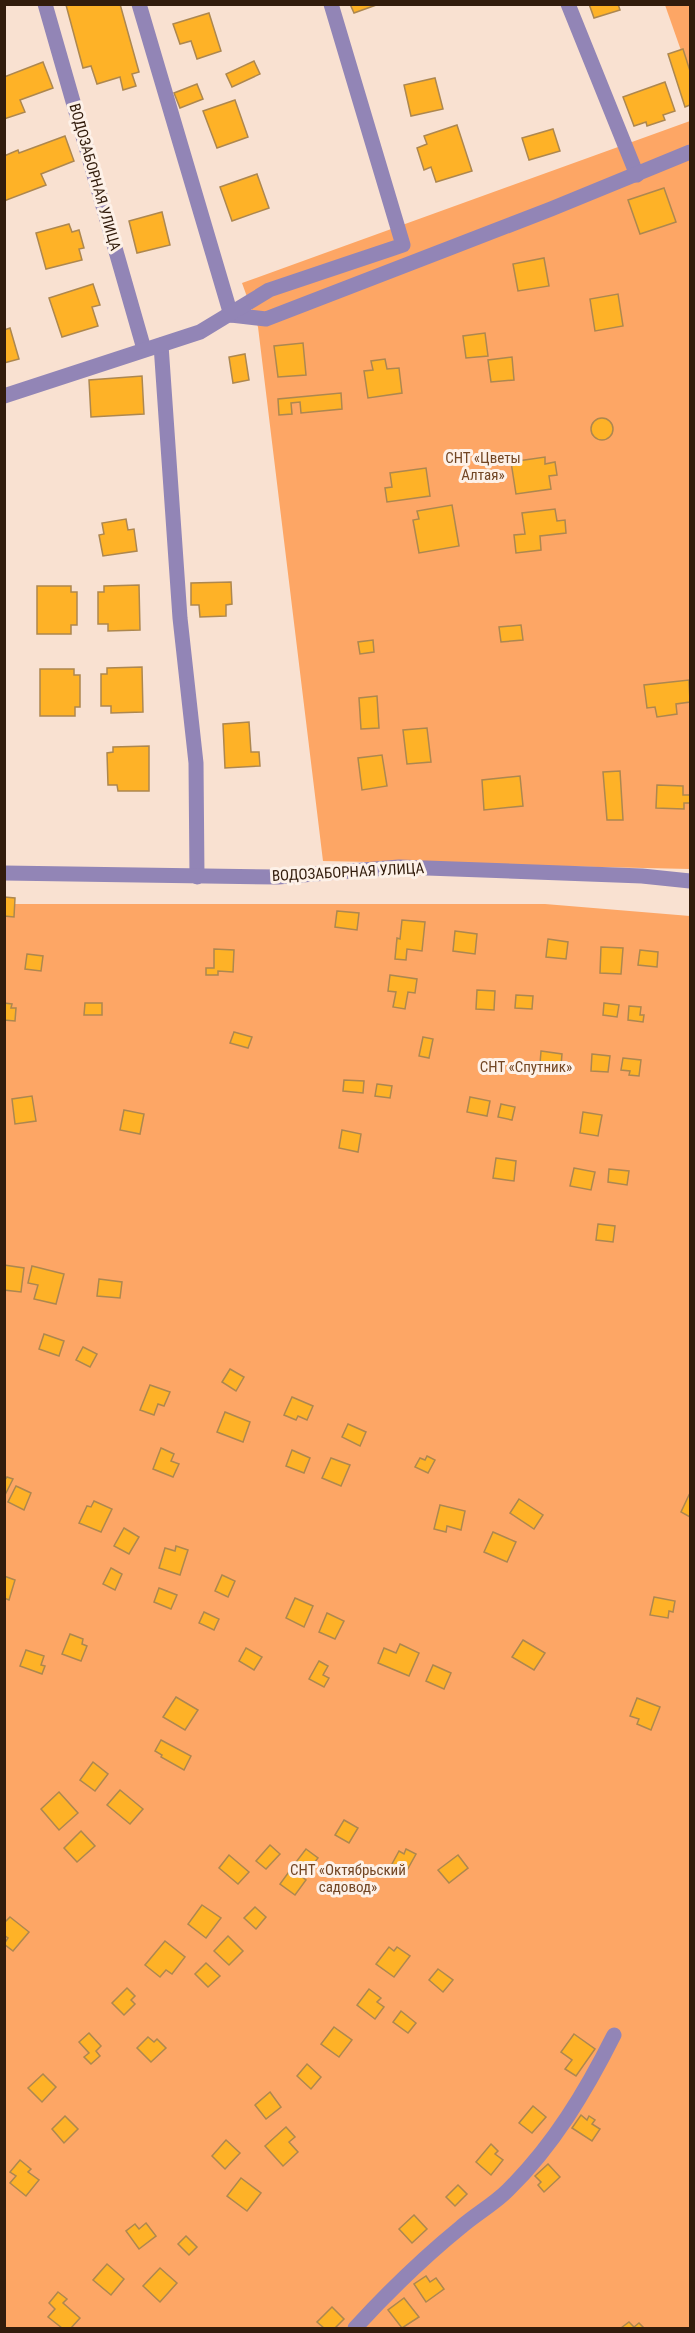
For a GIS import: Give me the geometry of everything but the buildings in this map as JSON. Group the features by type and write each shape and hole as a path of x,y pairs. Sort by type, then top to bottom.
{"street":[{"name":"ВОДОЗАБОРНАЯ УЛИЦА","path":"45,4 144,349"},
{"path":"139,4 231,315"},
{"path":"4,396 200,332 231,315 268,290 403,245 331,4"},
{"path":"568,4 638,175"},
{"path":"231,315 266,319 638,175 690,152"},
{"path":"161,345 180,618 196,763 196,877"},
{"name":"ВОДОЗАБОРНАЯ УЛИЦА","path":"4,873 278,877 399,867 595,873 690,881"},
{"path":"355,2328 387,2293 461,2227 507,2191 546,2146 590,2084 614,2035"}],"green space":[{"path":"665,5 690,5 690,76"},
{"name":"СНТ «Цветы Алтая»","path":"690,121 690,869 323,861 258,327 242,283"},
{"name":"СНТ «Октябрьский садовод»","path":"4,904 545,904 690,916 690,2328 5,2328"}],"park label":[{"name":"СНТ «Спутник»","path":"526,1067"}]}
